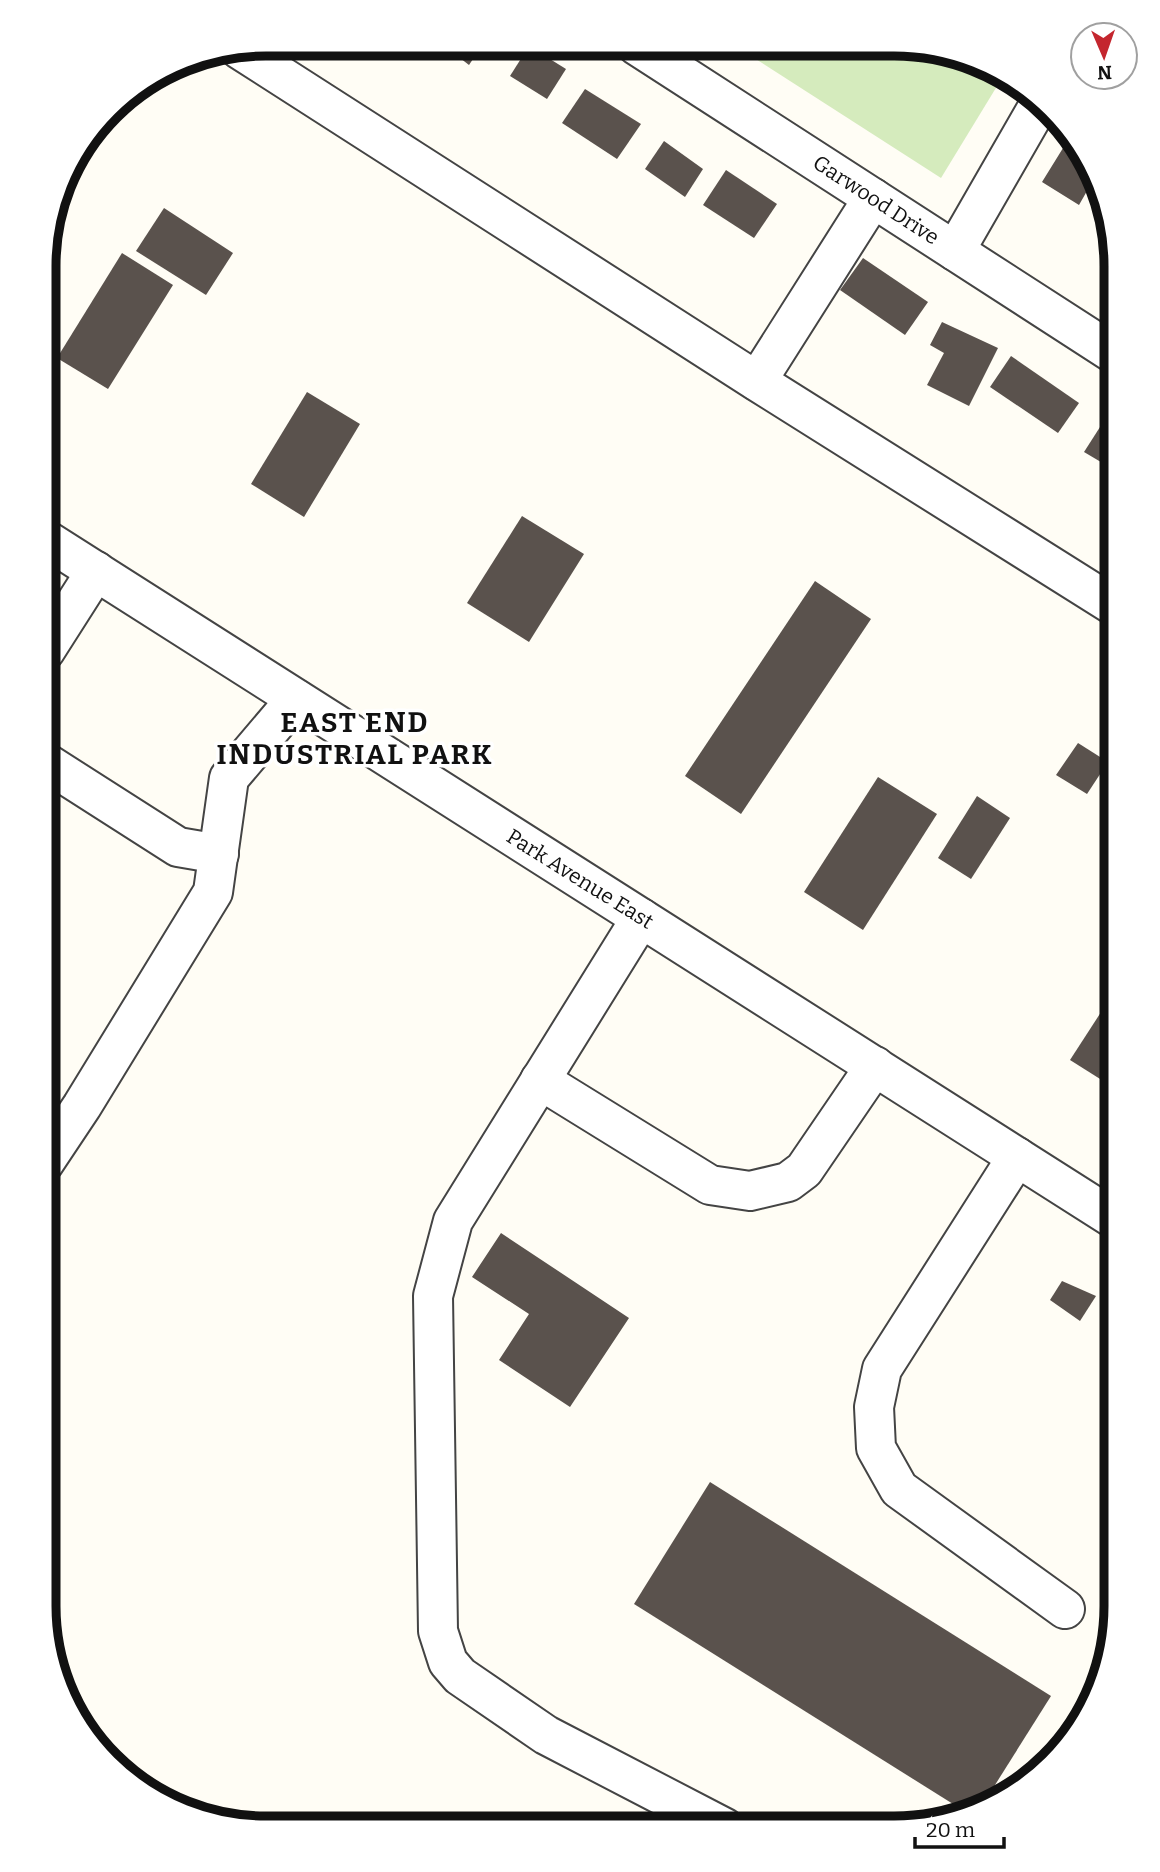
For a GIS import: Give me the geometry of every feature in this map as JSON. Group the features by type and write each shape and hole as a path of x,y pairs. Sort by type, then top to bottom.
{"street":[{"path":"250,56 1104,599"},
{"name":"Garwood Drive","path":"653,56 1104,347"},
{"path":"955,251 1036,111"},
{"path":"757,381 873,198"},
{"name":"Park Avenue East","path":"56,546 1104,1212"},
{"path":"56,634 96,571"},
{"path":"56,1145 213,892 229,778 296,698"},
{"path":"56,769 178,847 219,854"},
{"path":"641,918 453,1221 433,1296 438,1631 448,1662 460,1676 546,1735 703,1816"},
{"path":"540,1080 710,1185 750,1191 788,1182 804,1170 875,1066"},
{"path":"1017,1157 882,1369 874,1407 876,1448 899,1489 1065,1609"}],"green space":[{"path":"751,56 922,58 949,63 998,84 941,178"}],"building":[{"path":"457,56 475,56 469,65"},
{"path":"523,56 545,56 566,69 547,99 510,76"},
{"path":"585,89 641,124 617,159 562,123"},
{"path":"664,141 703,169 685,197 645,169"},
{"path":"1065,144 1089,188 1079,205 1042,182"},
{"path":"726,170 777,204 754,238 703,205"},
{"path":"164,208 233,253 206,295 136,251"},
{"path":"122,253 173,285 108,389 57,358"},
{"path":"863,258 928,302 905,335 840,290"},
{"path":"942,322 998,348 969,406 927,385 944,353 930,345"},
{"path":"1011,356 1079,403 1058,433 990,387"},
{"path":"307,392 360,424 304,517 251,484"},
{"path":"1104,421 1104,464 1084,452"},
{"path":"522,516 584,554 529,642 467,603"},
{"path":"815,581 871,619 741,814 685,776"},
{"path":"1078,743 1104,759 1104,768 1087,794 1056,775"},
{"path":"878,777 937,814 863,930 804,892"},
{"path":"977,796 1010,818 971,879 938,858"},
{"path":"1104,1008 1104,1081 1070,1060"},
{"path":"501,1233 629,1318 570,1407 499,1360 529,1314 472,1277"},
{"path":"1062,1281 1096,1296 1080,1321 1050,1300"},
{"path":"710,1482 1051,1696 991,1792 957,1806 634,1604"}],"district":[{"name":"EAST END INDUSTRIAL PARK","path":"355,738"}]}
